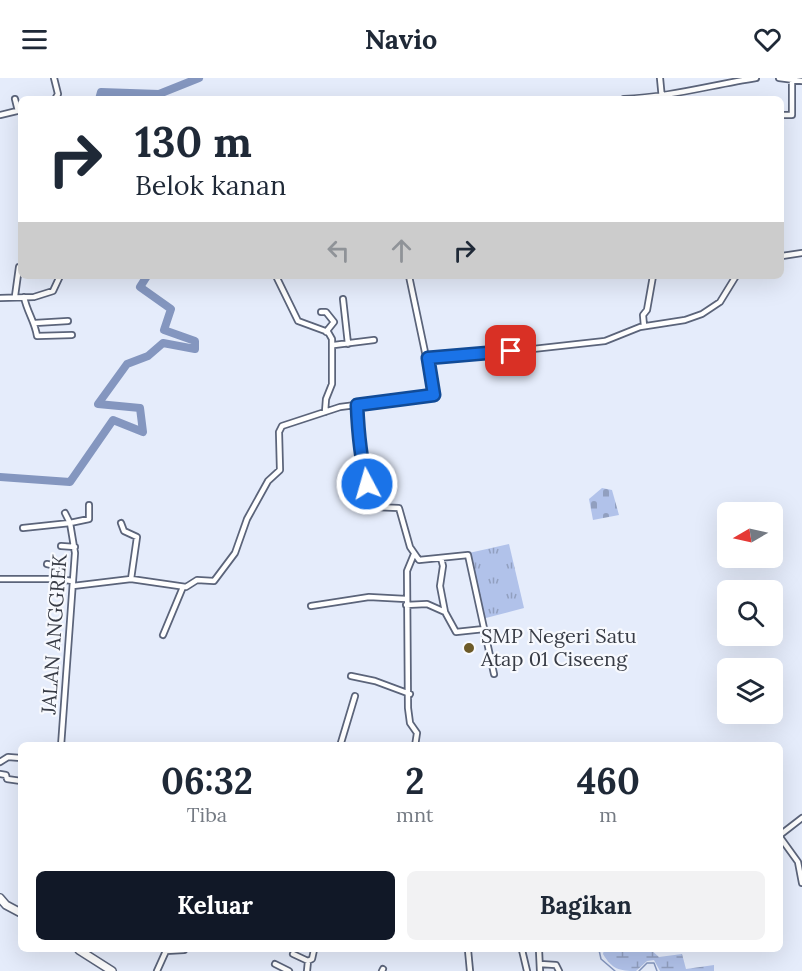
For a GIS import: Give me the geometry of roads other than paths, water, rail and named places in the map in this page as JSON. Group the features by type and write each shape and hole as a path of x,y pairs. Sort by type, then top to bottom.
{"street":[{"path":"54,78 57,96"},
{"path":"660,78 662,96"},
{"path":"672,96 698,91 720,82 756,78"},
{"path":"779,78 802,81"},
{"path":"784,115 792,115 792,79"},
{"path":"15,99 18,106"},
{"path":"0,115 18,110"},
{"path":"784,256 802,253"},
{"path":"15,296 18,274"},
{"path":"0,298 34,297 53,291 59,279"},
{"path":"278,279 300,324 326,332 334,345 332,384 326,399 325,412"},
{"path":"0,579 59,579 73,584 132,579 183,587 197,580 216,580 235,553 250,514 268,481 280,470 280,427 286,423 357,405 434,395 410,279"},
{"path":"644,326 643,315 647,310 652,279"},
{"path":"428,358 605,341 644,326 681,321 702,314 724,297 734,279"},
{"path":"24,297 27,314 35,323 37,336 72,335"},
{"path":"343,299 348,344"},
{"path":"321,312 326,312 334,322 326,332"},
{"path":"35,323 68,321"},
{"path":"334,345 374,340"},
{"path":"357,405 358,436 362,446 366,484 370,488 374,507 399,508 414,554 423,561 468,555 494,674"},
{"path":"23,528 88,520 89,505"},
{"name":"JALAN ANGGREK","path":"61,742 75,547 70,523 65,513"},
{"path":"121,523 123,531 137,537 132,579"},
{"path":"60,546 75,547"},
{"path":"414,554 407,568 406,602 410,721 417,735 416,742"},
{"path":"441,558 443,566 440,586 445,612 456,632 484,629"},
{"path":"47,564 56,566 59,579"},
{"path":"163,634 183,587"},
{"path":"311,606 369,597 427,604 445,612"},
{"path":"351,676 375,681 410,694"},
{"path":"341,742 356,696"},
{"path":"0,762 8,757 18,758"},
{"path":"0,774 6,775 7,779 18,781"},
{"path":"783,834 802,818"},
{"path":"783,840 798,862 802,883"},
{"path":"0,899 18,911"},
{"path":"82,952 112,971"},
{"path":"157,971 166,952"},
{"path":"307,971 308,961 312,959 314,952"},
{"path":"468,952 470,971"},
{"path":"522,952 527,971"},
{"path":"539,952 540,971"},
{"path":"292,954 308,961"},
{"path":"275,964 289,971"},
{"path":"540,964 556,965 559,971"}],"waterway":[{"path":"100,96 101,92 159,94 199,78"},
{"path":"0,477 70,482 113,420 143,432 140,408 98,404 127,364 148,356 163,343 195,349 195,341 164,330 171,309 140,287 145,279"},
{"path":"599,952 601,959 615,971"},
{"path":"639,971 647,963 654,963 657,971"}],"place":[{"name":"SMP Negeri Satu Atap 01 Ciseeng","path":"469,648"}]}
